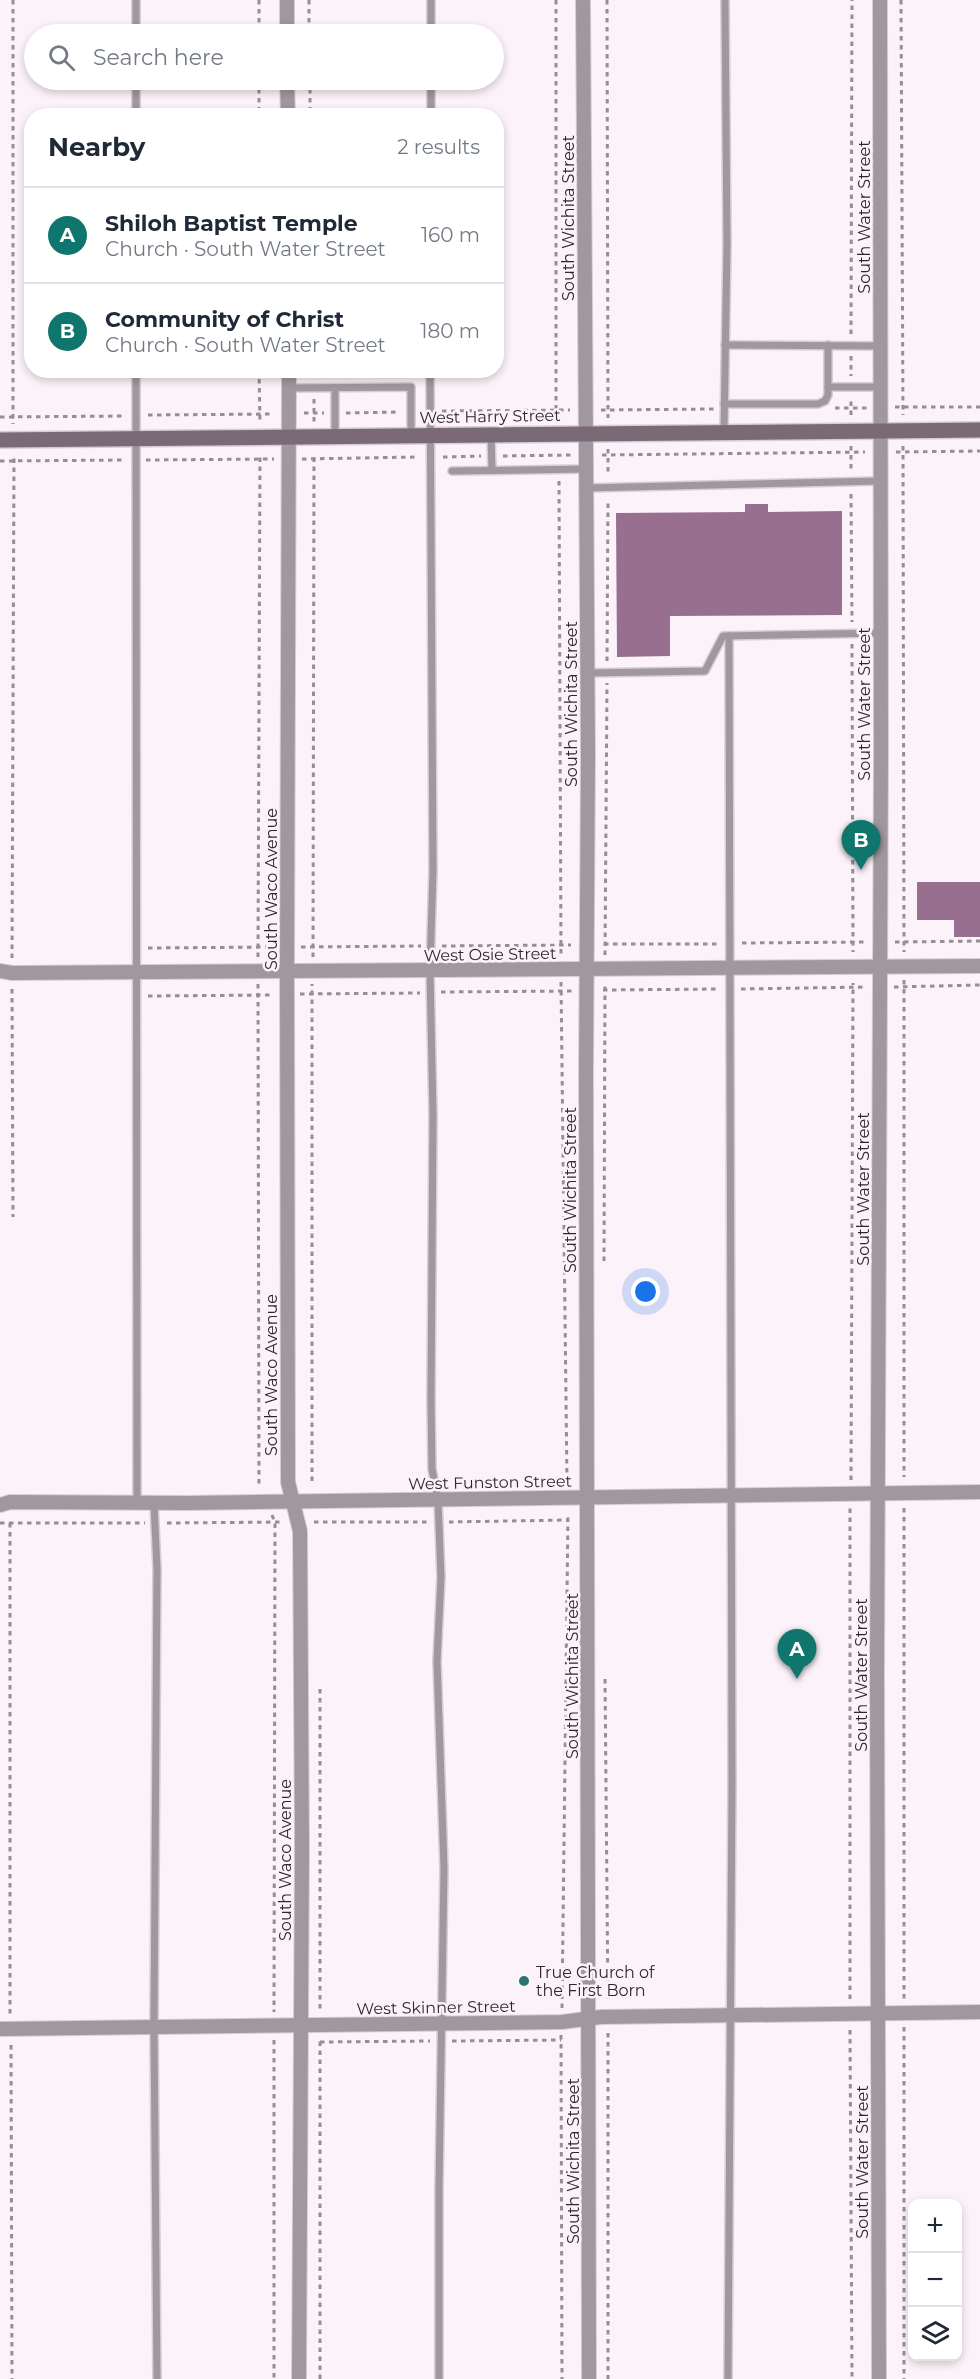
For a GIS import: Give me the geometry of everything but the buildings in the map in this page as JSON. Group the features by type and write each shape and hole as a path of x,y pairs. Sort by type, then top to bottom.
{"street":[{"path":"287,0 287,24"},
{"name":"South Wichita Street","path":"583,0 588,673 589,2379"},
{"name":"South Water Street","path":"879,2379 880,0"},
{"path":"287,90 288,108"},
{"name":"South Waco Avenue","path":"289,378 288,1482 300,1531 302,1848 299,2379"},
{"name":"West Harry Street","path":"7,440 980,430"},
{"name":"West Osie Street","path":"6,972 287,973 980,966"},
{"name":"West Funston Street","path":"0,1505 10,1502 265,1502 980,1492"},
{"name":"West Skinner Street","path":"5,2029 562,2022 608,2017 980,2012"}],"lane":[{"path":"136,0 136,24"},
{"path":"431,0 431,24"},
{"path":"724,432 727,245 725,0"},
{"path":"136,90 136,108"},
{"path":"431,90 431,108"},
{"path":"725,345 880,346"},
{"path":"724,407 818,404 825,401 828,395 828,345"},
{"path":"136,378 137,1503"},
{"path":"430,378 433,870 430,971 433,1115 431,1401 432,1469 438,1500 441,1577 437,1661 444,1868 439,2379"},
{"path":"289,388 411,387 411,435"},
{"path":"828,387 880,387"},
{"path":"335,388 336,436"},
{"path":"491,434 492,470"},
{"path":"452,471 587,469"},
{"path":"587,488 880,481"},
{"path":"588,673 705,671 723,636 881,633"},
{"path":"728,2379 732,1496 729,636"},
{"path":"154,1503 157,1569 154,1655 157,2379"}],"path":[{"path":"13,0 13,417 7,440 6,972 13,1217"},
{"path":"259,0 259,24"},
{"path":"309,0 309,24"},
{"path":"556,0 556,410"},
{"path":"604,1261 608,488 607,0"},
{"path":"852,0 851,482 854,967 850,1493 852,2379"},
{"path":"902,0 903,2379"},
{"path":"259,90 259,108"},
{"path":"310,90 310,108"},
{"path":"260,378 258,1486 275,1522 274,2379"},
{"path":"430,411 724,407"},
{"path":"828,408 980,407"},
{"path":"0,417 410,412"},
{"path":"559,455 561,991 568,1498 562,2022 561,2379"},
{"path":"147,948 980,941"},
{"path":"136,991 149,996 980,986"},
{"path":"10,1523 5,2029 12,2379"},
{"path":"604,1675 608,2017 608,2379"}],"place":[{"name":"Community of Christ","path":"861,870"},
{"name":"Shiloh Baptist Temple","path":"797,1679"},
{"name":"True Church of the First Born","path":"524,1981"}]}
